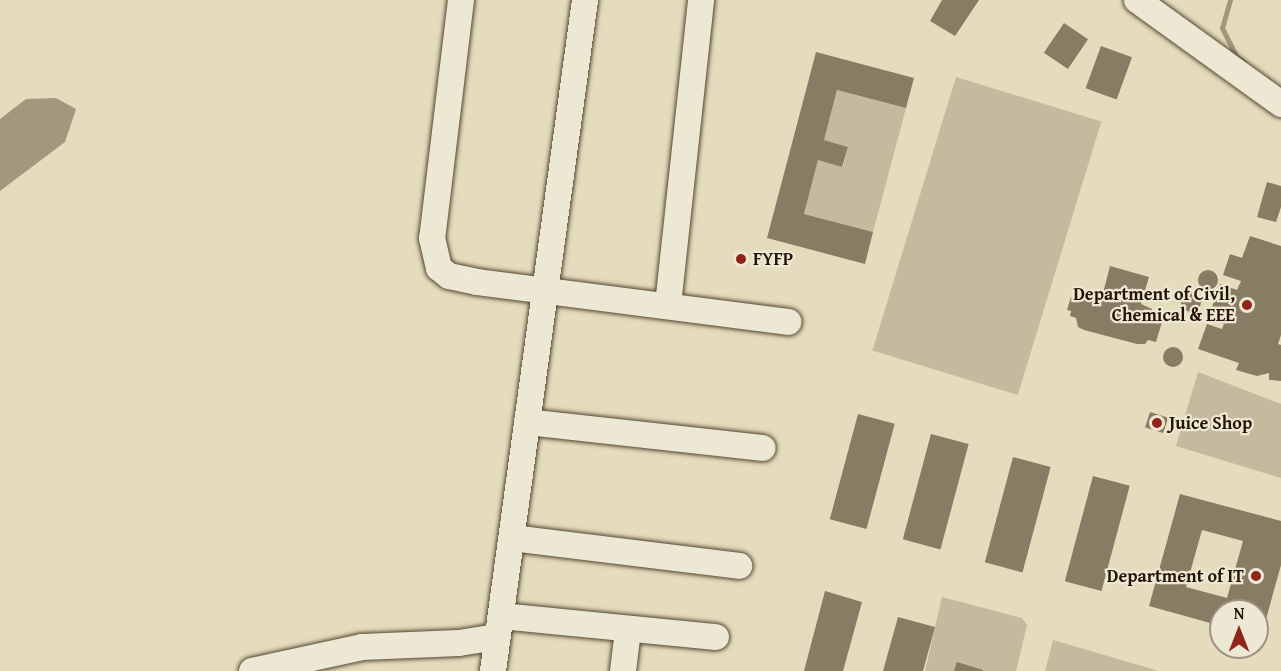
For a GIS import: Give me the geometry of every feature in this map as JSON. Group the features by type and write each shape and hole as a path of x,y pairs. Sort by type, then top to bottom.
{"street":[{"path":"461,0 432,238 435,260 439,268 449,276 788,322"},
{"path":"493,671 585,0"},
{"path":"668,305 701,0"},
{"path":"1137,0 1281,104"},
{"path":"527,422 762,448"},
{"path":"512,538 739,566"},
{"path":"252,671 362,647 459,643 499,627 628,630 716,638"},
{"path":"623,671 628,630"}],"shaded area":[{"path":"956,77 1101,121 1018,395 872,351"},
{"path":"837,90 906,108 873,232 804,214 818,160 843,167 848,147 824,140"},
{"path":"56,98 76,109 65,142 0,191 0,119 26,99"},
{"path":"1198,372 1281,404 1281,478 1176,446"},
{"path":"942,597 1022,618 1027,625 1016,671 925,671"},
{"path":"1053,640 1159,671 1045,671"}],"building":[{"path":"942,0 979,0 955,36 930,21"},
{"path":"1064,23 1088,39 1068,69 1044,53"},
{"path":"1101,46 1132,57 1117,100 1086,88"},
{"path":"816,52 914,78 906,108 837,90 824,140 848,147 842,167 818,160 804,214 873,232 865,264 767,238"},
{"path":"1267,182 1281,186 1281,207 1276,222 1257,217"},
{"name":"Department of Civil, Chemical & EEE","path":"1250,236 1281,246 1281,335 1278,344 1281,345 1281,381 1269,380 1269,373 1257,376 1236,370 1239,363 1198,349 1207,324 1222,329 1224,324 1208,319 1220,284 1237,290 1241,281 1223,275 1230,254 1242,258"},
{"path":"1110,266 1149,277 1141,304 1152,309 1153,320 1162,322 1156,342 1148,340 1145,344 1137,344 1084,330 1078,327 1076,318 1070,316 1071,311 1067,310 1071,297 1082,299 1088,292 1103,293"},
{"path":"1208,270 1215,273 1218,280 1215,287 1208,290 1201,287 1198,280 1201,273"},
{"path":"1191,292 1198,295 1201,302 1198,309 1191,312 1184,309 1181,302 1184,295"},
{"path":"1173,347 1180,350 1183,357 1180,364 1173,367 1166,364 1163,357 1166,350"},
{"name":"Juice Shop","path":"1150,412 1168,418 1163,433 1145,427"},
{"path":"858,414 895,424 866,529 830,519"},
{"path":"931,434 969,444 940,549 903,539"},
{"path":"1013,457 1051,467 1022,572 985,562"},
{"path":"1093,476 1130,486 1101,591 1065,581"},
{"name":"Department of IT","path":"1180,494 1281,521 1281,565 1269,608 1269,599 1209,599 1209,623 1149,606","holes":["1202,530 1243,541 1227,598 1186,587"]},
{"path":"825,591 862,602 843,671 804,671"},
{"path":"898,617 935,627 923,671 883,671"},
{"path":"957,662 983,670 983,671 954,671"}],"waterway":[{"path":"1230,0 1222,28 1236,56 1244,62"}],"place":[{"name":"FYFP","path":"741,259"},
{"name":"Department of Civil, Chemical & EEE","path":"1247,305"},
{"name":"Juice Shop","path":"1157,423"},
{"name":"Department of IT","path":"1256,576"}]}
